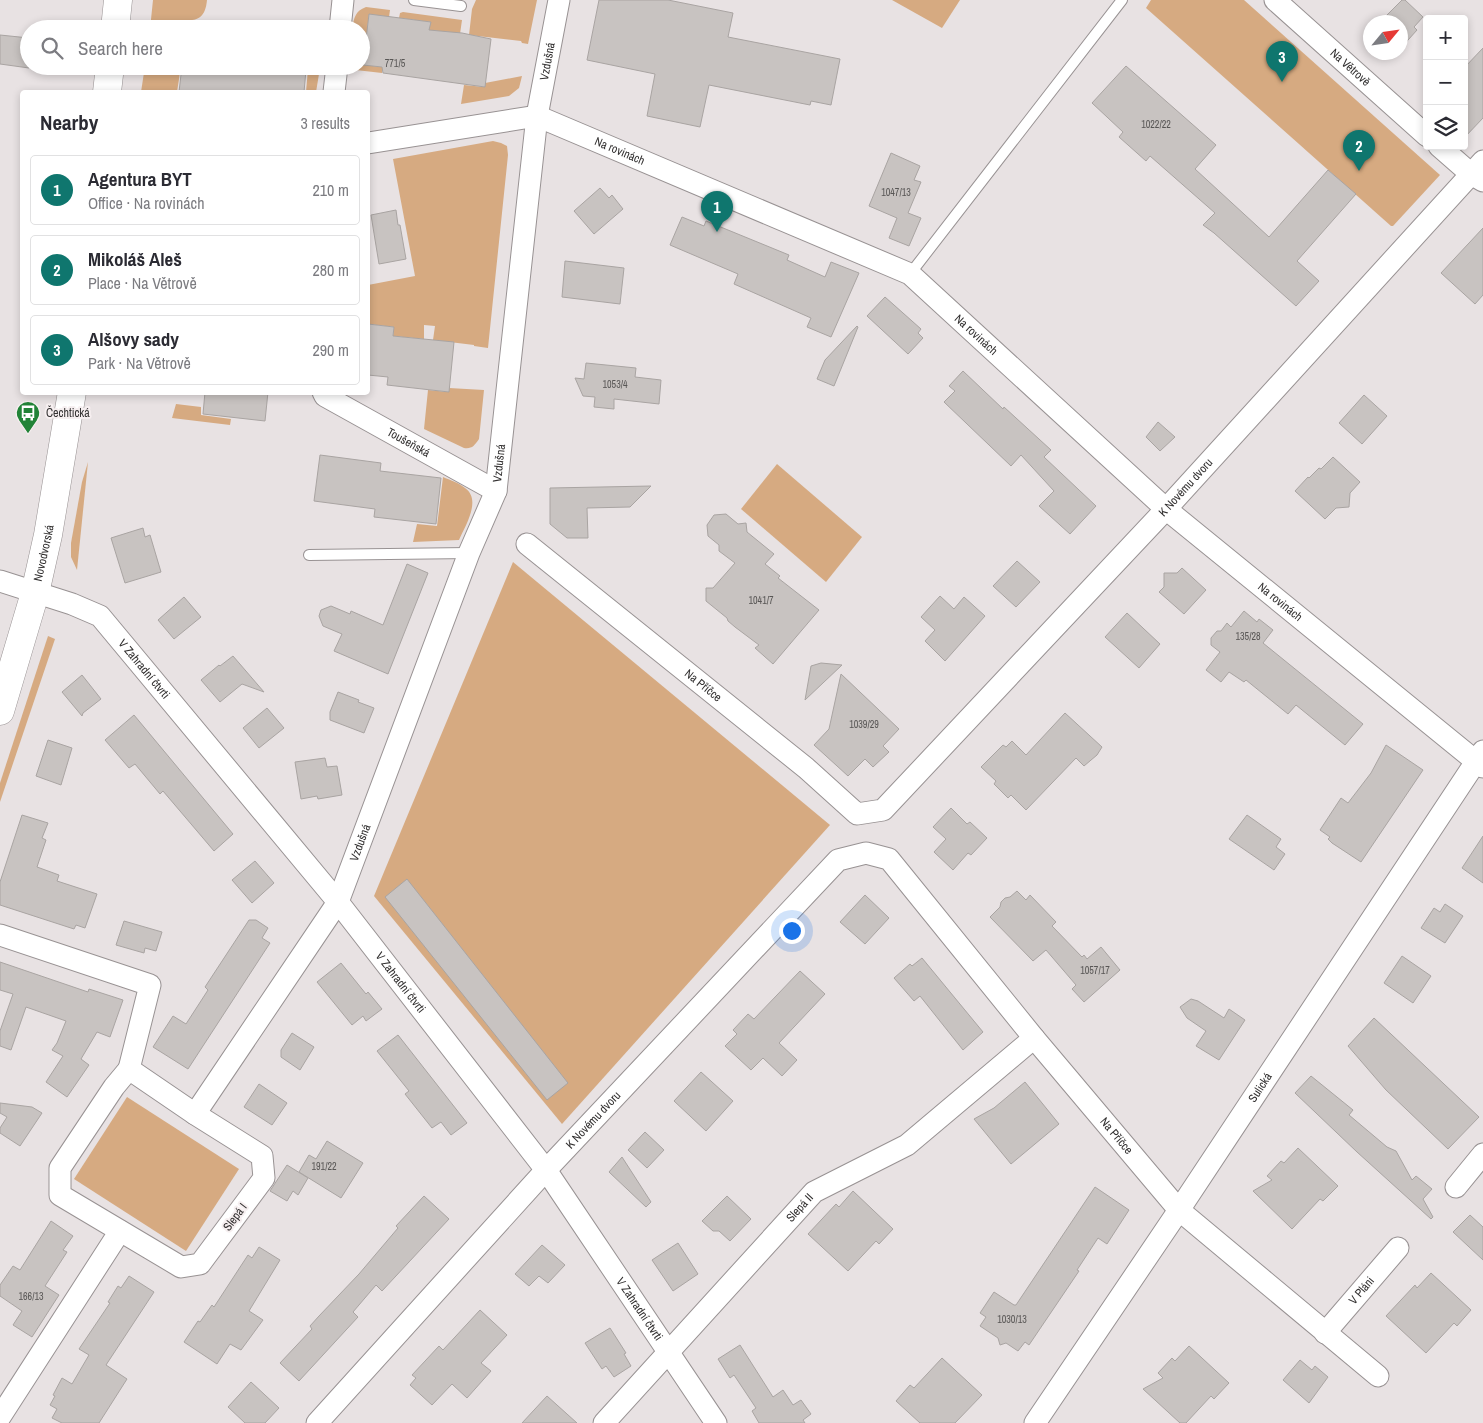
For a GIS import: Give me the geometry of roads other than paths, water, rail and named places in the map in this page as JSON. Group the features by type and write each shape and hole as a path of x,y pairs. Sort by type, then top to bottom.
{"main road":[{"path":"115,20 118,0"},
{"path":"107,90 109,75"},
{"name":"Novodvorská","path":"0,711 35,593 48,536 72,395"}],"street":[{"path":"341,20 343,0"},
{"name":"Vzdušná","path":"338,902 469,553 496,491 537,116 559,0"},
{"name":"Na Větrově","path":"1275,0 1423,132"},
{"path":"334,90 336,75"},
{"path":"370,143 537,116"},
{"name":"Na rovinách","path":"537,116 910,274 1166,509 1481,760"},
{"path":"1444,150 1473,170"},
{"name":"K Novému dvoru","path":"883,810 1166,509 1473,170"},
{"name":"Toušeňská","path":"325,395 496,491"},
{"name":"Na Příčce","path":"527,544 806,768 857,814 883,810"},
{"path":"0,581 35,593"},
{"name":"V Zahradní čtvrti","path":"35,593 72,604 100,616 338,902 546,1170 716,1423"},
{"name":"Sulická","path":"1035,1423 1481,760"},
{"name":"K Novému dvoru","path":"317,1423 546,1170 838,860 866,853 889,860"},
{"name":"Na Příčce","path":"889,860 1034,1038 1180,1210 1378,1376"},
{"path":"195,1114 338,902"},
{"name":"Slepá I","path":"0,935 150,985 129,1070 114,1086 60,1168 60,1195 181,1267 200,1264 264,1178 262,1156 129,1070"},
{"name":"Slepá II","path":"604,1423 814,1192 907,1145 1034,1038"},
{"path":"1456,1187 1483,1154"},
{"path":"0,1417 120,1231"},
{"name":"V Pláni","path":"1325,1333 1398,1248"}],"lane":[{"path":"414,0 461,6"},
{"path":"910,274 1122,0"},
{"path":"309,555 469,553"}],"place":[{"name":"Alšovy sady","path":"1282,82"},
{"name":"Mikoláš Aleš","path":"1359,171"},
{"name":"Agentura BYT","path":"717,232"},
{"name":"Čechtická","path":"28,434"}]}
